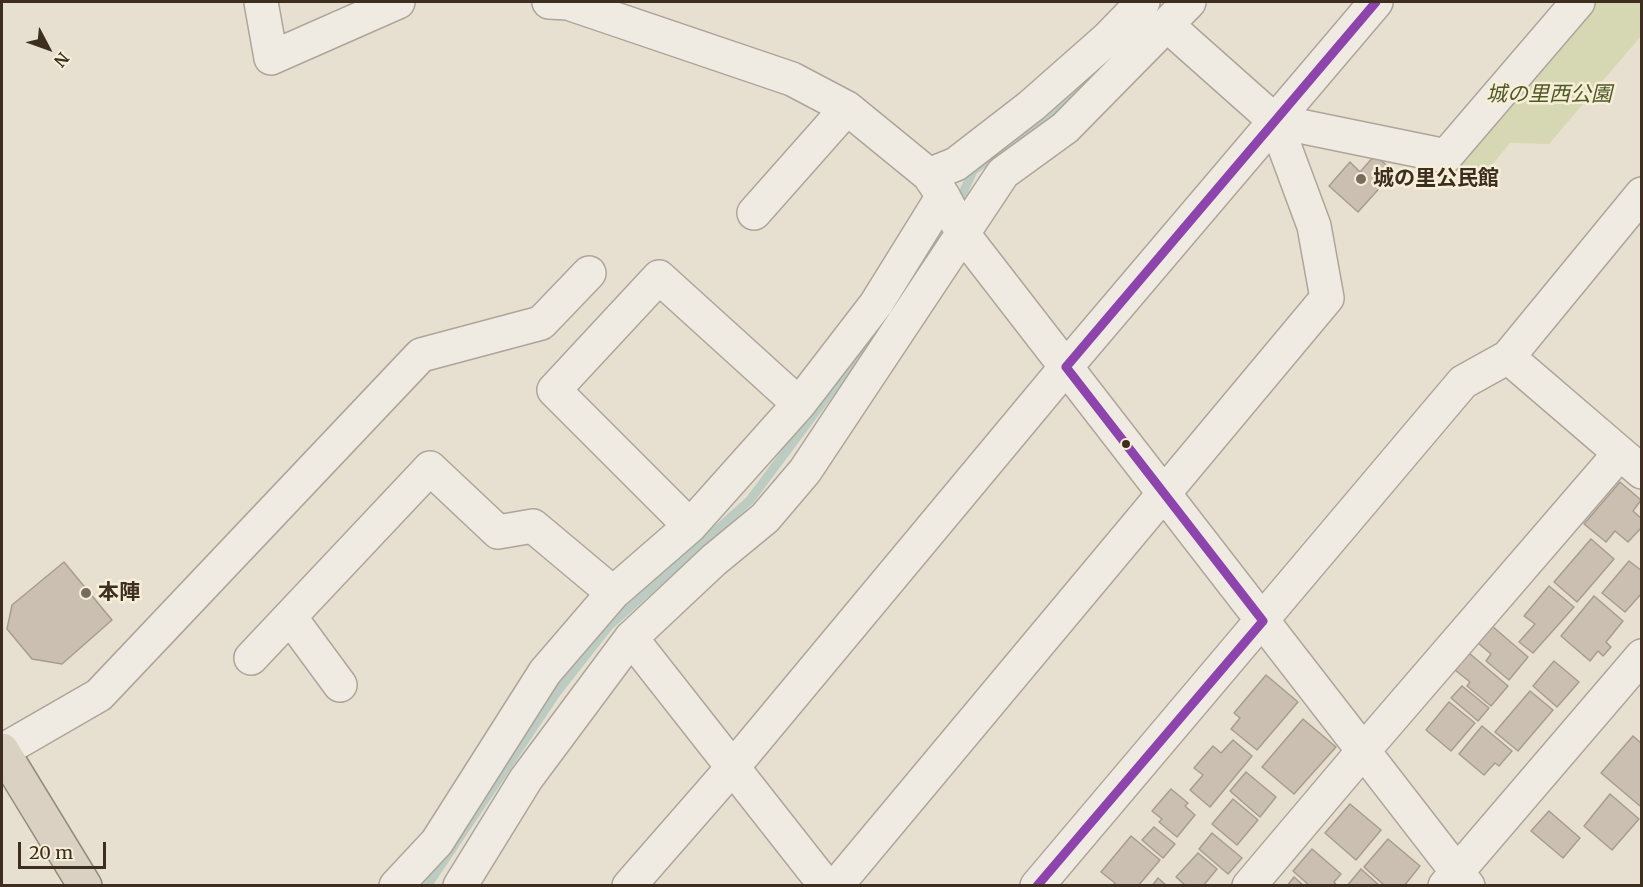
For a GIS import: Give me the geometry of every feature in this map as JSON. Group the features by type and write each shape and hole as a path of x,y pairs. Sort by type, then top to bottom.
{"highway":[{"path":"2,750 85,885"}],"street":[{"path":"261,2 271,58 398,2"},
{"path":"549,2 568,3 792,79 847,108 936,185 963,234 1364,750 1457,881 1641,656"},
{"path":"396,885 437,842 544,672 613,593 690,526 799,404 876,304 936,185 956,164 1031,106 1107,39 1143,2"},
{"path":"460,885 526,779 631,638 714,560 765,518 805,471 1003,173 1065,128 1189,2"},
{"path":"629,885 733,767 1066,367 1376,2"},
{"path":"1275,121 1446,156 1578,2"},
{"path":"836,885 1327,298 1314,226 1275,121 1167,24"},
{"path":"754,213 847,108"},
{"path":"1037,885 1263,621 1463,382 1508,357 1641,194"},
{"path":"2,750 99,695 421,355 541,323 589,273"},
{"path":"690,526 554,390 659,277 799,404"},
{"path":"1249,885 1364,750 1631,462 1508,357"},
{"path":"251,658 430,468 498,532 533,526 613,593"},
{"path":"290,617 340,686"},
{"path":"631,638 826,885"}],"green space":[{"name":"城の里西公園","path":"1589,2 1641,2 1641,36 1549,144 1510,143 1477,183 1452,162"}],"building":[{"name":"城の里公民館","path":"1375,155 1394,172 1358,212 1329,186 1350,162 1360,172"},
{"path":"1620,482 1641,500 1633,511 1642,519 1642,527 1628,542 1615,531 1606,542 1584,524"},
{"path":"1591,539 1614,559 1577,602 1554,582"},
{"path":"1629,561 1642,571 1642,593 1625,612 1602,593"},
{"path":"64,562 112,620 62,664 32,659 7,629 12,605"},
{"path":"1549,586 1574,607 1533,653 1519,642 1535,624 1524,616"},
{"path":"1594,596 1623,621 1606,642 1611,647 1603,656 1598,651 1590,661 1561,636"},
{"path":"1492,626 1528,657 1509,680 1486,661 1491,654 1478,643"},
{"path":"1469,653 1508,686 1491,706 1467,686 1470,682 1455,670"},
{"path":"1554,661 1579,682 1557,707 1533,686"},
{"path":"1266,675 1298,702 1257,750 1231,729 1240,718 1234,713"},
{"path":"1462,686 1489,708 1478,721 1451,698"},
{"path":"1530,691 1553,710 1518,751 1495,732"},
{"path":"1449,702 1475,723 1451,751 1426,730"},
{"path":"1303,719 1336,747 1294,794 1262,767"},
{"path":"1482,726 1512,751 1499,766 1495,763 1484,775 1459,754"},
{"path":"1633,736 1642,744 1642,804 1640,806 1601,773"},
{"path":"1233,740 1252,756 1210,807 1190,790 1203,775 1194,768 1213,746 1221,753"},
{"path":"1246,772 1276,797 1260,817 1230,791"},
{"path":"1171,789 1188,803 1185,806 1195,815 1177,837 1159,822 1162,819 1152,811"},
{"path":"1610,794 1639,819 1612,850 1584,826"},
{"path":"1233,799 1258,820 1237,845 1212,824"},
{"path":"1350,804 1381,830 1356,860 1325,833"},
{"path":"1549,811 1580,838 1563,858 1531,831"},
{"path":"1154,827 1175,844 1163,858 1142,840"},
{"path":"1212,833 1242,858 1228,874 1199,849"},
{"path":"1131,836 1160,860 1138,886 1113,886 1115,883 1101,872"},
{"path":"1388,839 1420,866 1404,886 1385,886 1364,867"},
{"path":"1312,849 1341,874 1334,882 1337,886 1310,886 1293,871"},
{"path":"1198,853 1217,869 1203,886 1186,886 1176,877"},
{"path":"1361,869 1380,886 1347,886"},
{"path":"1294,877 1304,886 1287,886"},
{"path":"1158,878 1167,886 1152,886"}],"waterway":[{"path":"957,206 973,171 1067,101 1113,56"},
{"path":"888,315 907,290"},
{"path":"427,886 557,692 609,626 750,500 873,335"}],"transit line":[{"path":"1037,886 1263,621 1066,367 1376,2"}],"place":[{"name":"城の里公民館","path":"1361,179"},
{"name":"本陣","path":"86,593"}]}
